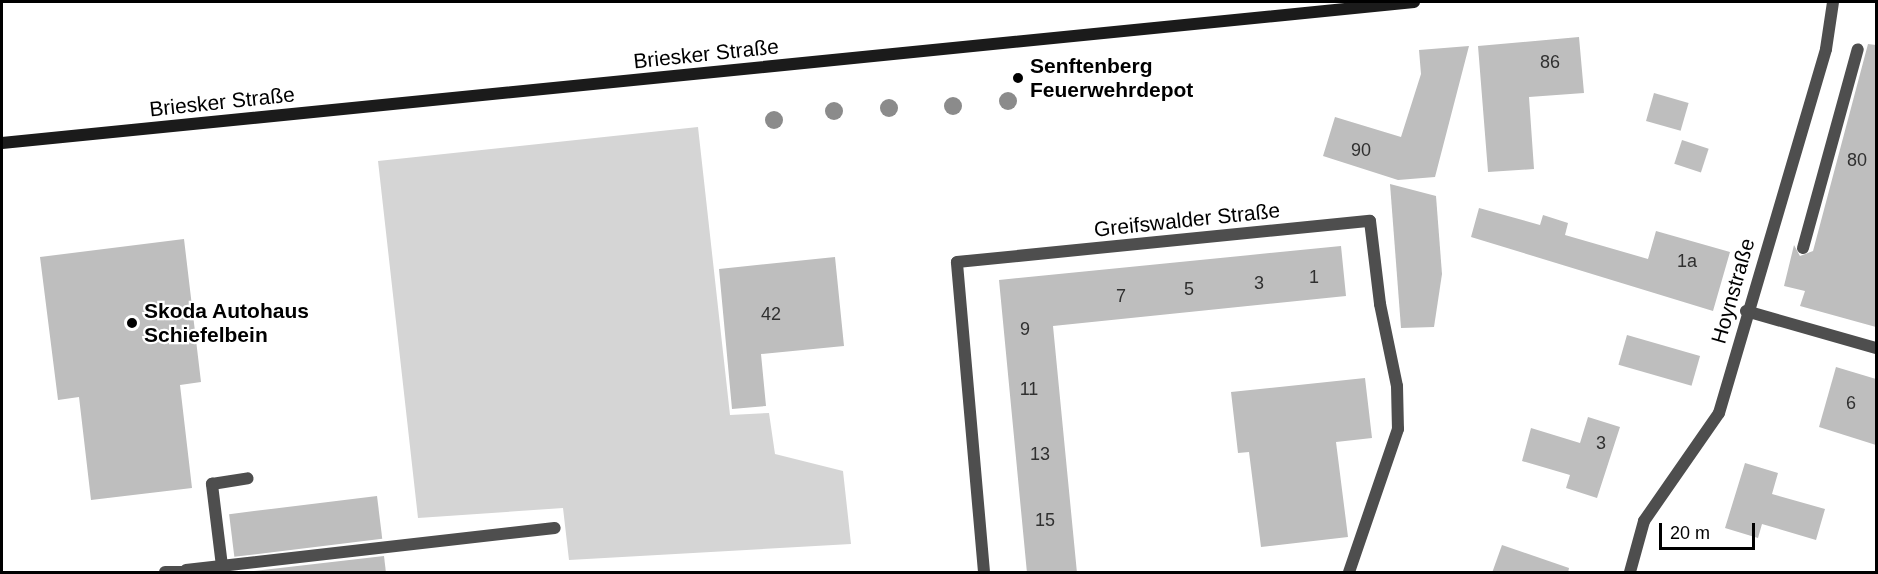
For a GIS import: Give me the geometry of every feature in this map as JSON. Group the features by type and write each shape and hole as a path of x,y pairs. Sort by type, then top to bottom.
{"main road":[{"name":"Briesker Straße","path":"2,143 1414,2"}],"street":[{"name":"Hoynstraße","path":"1630,573 1644,521 1719,413 1746,311 1826,49 1833,2"},
{"path":"1803,248 1858,49"},
{"name":"Greifswalder Straße","path":"984,573 957,262 1370,221 1380,304 1397,386 1398,429 1349,573"},
{"path":"1746,311 1876,348"},
{"path":"222,566 212,484 248,478"},
{"path":"165,573 555,528"}],"shaded area":[{"path":"698,127 730,415 769,413 775,454 843,471 851,544 569,560 563,508 418,518 378,161"}],"building":[{"path":"1579,37 1584,93 1529,97 1534,169 1488,172 1478,46"},
{"path":"1868,44 1876,45 1876,327 1800,306 1805,291 1784,286 1794,245 1800,256 1813,251"},
{"path":"1469,46 1435,177 1398,180 1323,156 1335,117 1401,137 1421,74 1419,50"},
{"path":"1654,93 1689,103 1681,131 1646,121"},
{"path":"1682,140 1709,149 1701,172 1674,164"},
{"path":"1390,184 1436,196 1442,274 1434,327 1401,328"},
{"path":"1479,208 1540,225 1543,215 1568,223 1565,235 1648,259 1656,231 1730,252 1713,311 1471,237"},
{"path":"184,239 201,382 180,385 192,488 91,500 79,397 58,400 40,257"},
{"path":"1341,246 1346,296 1053,326 1077,573 1027,573 999,280"},
{"path":"835,257 844,346 761,354 766,406 732,409 719,269"},
{"path":"1627,335 1700,356 1692,386 1618,365"},
{"path":"1836,367 1876,379 1876,445 1819,427"},
{"path":"1365,378 1372,438 1336,442 1348,537 1261,547 1249,452 1238,453 1231,392"},
{"path":"1588,417 1620,427 1597,498 1566,488 1570,475 1522,461 1531,428 1580,443"},
{"path":"1745,463 1778,473 1772,494 1825,509 1816,540 1762,524 1758,538 1725,528"},
{"path":"377,496 382,539 234,557 229,514"},
{"path":"1502,545 1569,568 1568,573 1492,573"},
{"path":"384,556 386,573 237,573"}],"place":[{"name":"Senftenberg Feuerwehrdepot","path":"1018,78"},
{"name":"Skoda Autohaus Schiefelbein","path":"132,323"}]}
